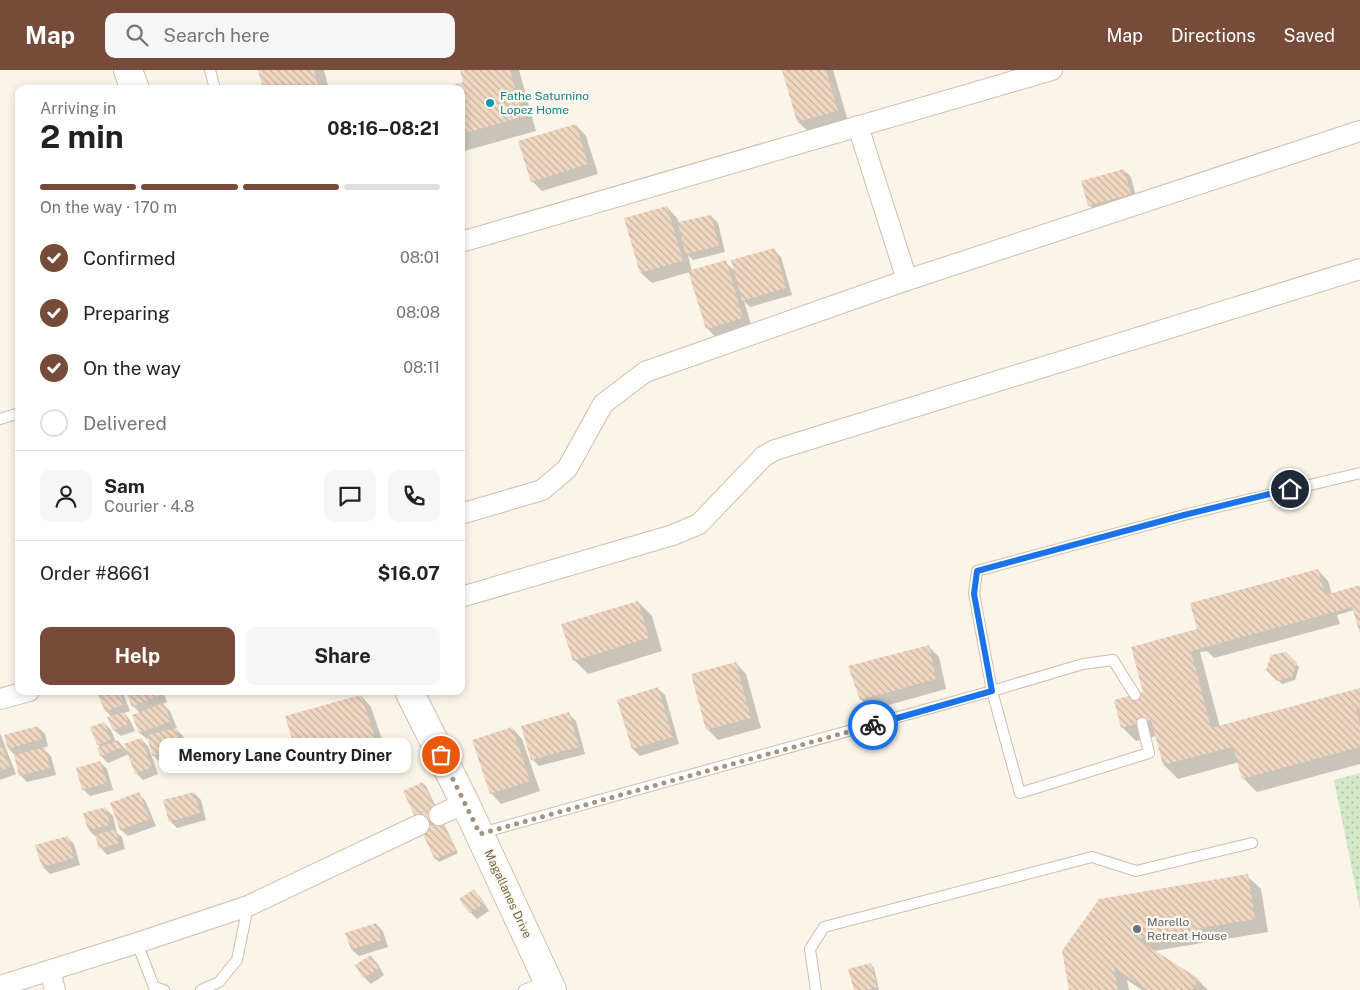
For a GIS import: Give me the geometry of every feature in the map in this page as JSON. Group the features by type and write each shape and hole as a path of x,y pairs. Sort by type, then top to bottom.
{"street":[{"path":"128,70 134,85"},
{"path":"465,241 1052,70"},
{"path":"858,126 907,280"},
{"path":"465,513 542,490 566,469 603,404 645,372 907,280 1360,131"},
{"path":"465,596 673,535 699,524 764,456 775,450 1360,269"},
{"path":"0,699 15,695"},
{"name":"Magallanes Drive","path":"411,695 480,834 542,987"},
{"path":"439,815 465,803"},
{"path":"0,986 52,980 137,944 248,906 419,825"}],"lane":[{"path":"210,70 214,85"},
{"path":"0,419 15,415"},
{"path":"1142,723 1149,754 1020,793 992,691 974,594 977,571 1184,515 1360,473"},
{"path":"480,834 1083,664 1113,660 1135,695"},
{"path":"816,990 810,950 824,927 1092,856 1136,871 1252,843"},
{"path":"201,990 219,982 237,960 248,906"},
{"path":"137,944 154,987 164,990"}],"green space":[{"path":"1360,773 1360,909 1334,780"}],"building":[{"path":"258,70 314,70 318,85 262,85"},
{"name":"Fathe Saturnino Lopez Home","path":"460,70 510,70 523,117 465,133 465,85 452,85 463,82"},
{"path":"782,70 826,70 838,111 797,122"},
{"path":"576,124 588,164 531,182 518,141"},
{"path":"1124,169 1131,194 1088,206 1081,181"},
{"path":"667,206 683,261 640,273 624,218"},
{"path":"711,215 719,246 685,254 678,222"},
{"path":"775,248 786,288 742,301 731,260"},
{"path":"726,260 743,318 706,329 688,271"},
{"path":"1318,569 1325,595 1360,585 1360,634 1352,607 1191,651 1211,728 1360,688 1360,707 1356,709 1360,724 1360,747 1242,779 1233,747 1163,765 1151,720 1121,728 1114,700 1143,692 1131,647 1197,629 1190,603"},
{"path":"638,601 649,638 573,661 561,624"},
{"path":"929,645 936,679 860,700 848,666"},
{"path":"1286,652 1297,663 1292,677 1277,681 1266,670 1271,655"},
{"path":"736,662 751,718 706,730 691,674"},
{"path":"658,687 673,737 632,749 617,700"},
{"path":"98,695 121,695 124,704 105,712"},
{"path":"128,695 161,695 132,707"},
{"path":"361,695 376,741 299,763 285,716"},
{"path":"163,703 171,721 139,733 132,715"},
{"path":"124,712 129,724 113,730 107,717"},
{"path":"569,712 579,747 531,760 521,726"},
{"path":"104,722 111,740 97,745 90,727"},
{"path":"38,726 42,739 8,749 4,735"},
{"path":"512,727 530,781 490,794 472,740"},
{"path":"176,728 181,749 152,756 147,735"},
{"path":"141,738 152,767 135,774 124,744"},
{"path":"118,740 121,748 100,756 97,748"},
{"path":"0,742 10,767 0,771"},
{"path":"45,747 50,768 19,776 14,755"},
{"path":"100,761 107,783 82,790 76,768"},
{"path":"423,782 456,850 435,860 403,791"},
{"path":"139,792 150,819 120,830 110,803"},
{"path":"194,792 200,813 169,822 163,800"},
{"path":"106,807 110,825 88,830 83,813"},
{"path":"115,829 119,843 99,849 95,835"},
{"path":"68,836 74,858 42,867 35,845"},
{"name":"Marello Retreat House","path":"1248,874 1255,919 1137,939 1199,979 1192,990 1148,990 1114,968 1118,990 1069,990 1062,951 1099,899"},
{"path":"474,889 484,904 469,913 459,899"},
{"path":"376,923 382,940 351,950 345,933"},
{"path":"371,955 379,968 363,978 355,965"},
{"path":"871,963 877,987 854,990 848,969"}],"way so far":[{"path":"441,755 480,834 873,725"}],"place":[{"name":"Fathe Saturnino Lopez Home","path":"490,103"},
{"name":"Memory Lane Country Diner","path":"441,755"},
{"name":"Marello Retreat House","path":"1137,929"}],"route":[{"path":"873,725 992,691 974,594 977,571 1184,515 1290,489"}]}
